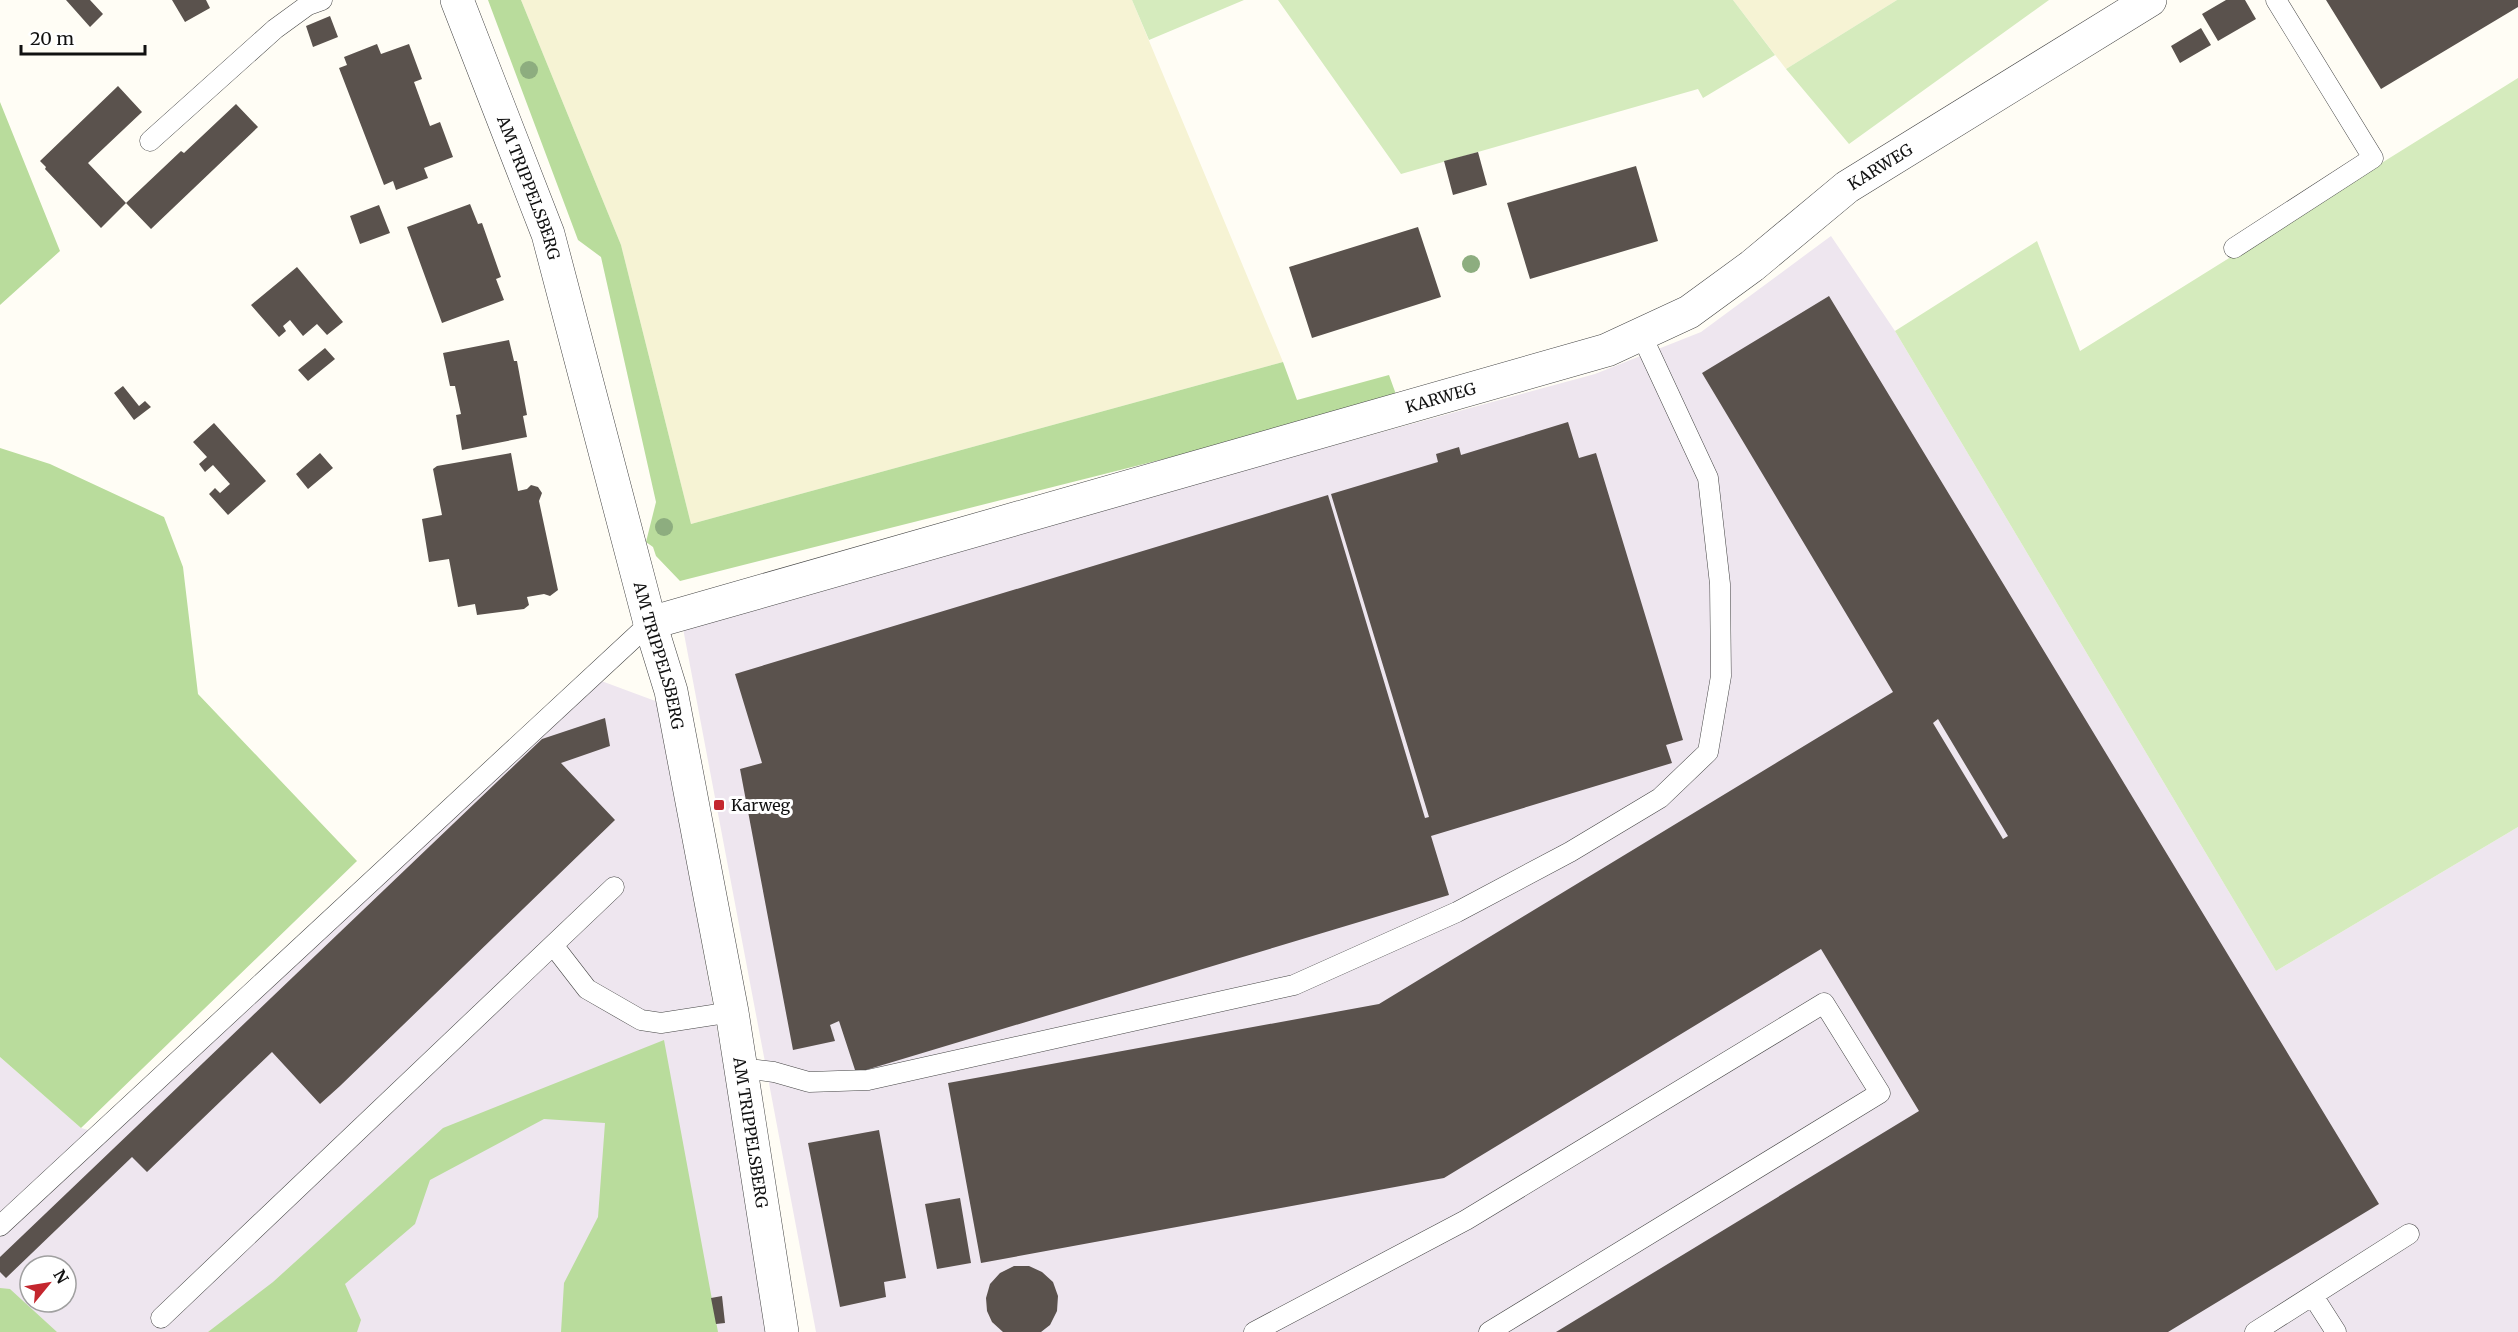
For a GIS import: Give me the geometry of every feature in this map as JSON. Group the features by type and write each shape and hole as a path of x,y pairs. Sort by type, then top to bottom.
{"street":[{"name":"AM TRIPPELSBERG","path":"457,0 548,234 650,623 671,691 732,1012 783,1332"},
{"name":"KARWEG","path":"650,623 1607,350 1689,312 1752,266 1847,187 2150,0"}],"lane":[{"path":"150,141 275,29 308,5 322,0"},
{"path":"2234,249 2373,158 2276,0"},
{"path":"741,1068 774,1072 809,1082 868,1080 1294,985 1457,912 1570,852 1660,798 1708,752 1721,676 1720,584 1708,478 1641,334"},
{"path":"0,1226 650,623"},
{"path":"161,1318 614,887"},
{"path":"553,945 587,989 641,1020 661,1023 732,1012"},
{"path":"1254,1332 1466,1220 1824,1003 1880,1093 1489,1332"},
{"path":"2255,1332 2409,1234"},
{"path":"2313,1296 2336,1332"}],"shaded area":[{"path":"521,0 1132,0 1283,362 691,524 621,245"},
{"path":"1733,0 1897,0 1786,69"},
{"path":"1831,236 1895,331 2276,971 2518,827 2518,1332 816,1332 682,623 1595,374 1701,332"},
{"path":"596,679 658,702 772,1332 0,1332 0,1057 81,1128 92,1131"}],"green space":[{"path":"488,0 521,0 621,245 691,524 1283,362 1297,400 1389,375 1398,400 680,581 656,556 653,547 646,542 656,502 601,257 578,240"},
{"path":"1132,0 1244,0 1149,40"},
{"path":"1278,0 1733,0 1775,55 1703,98 1698,89 1401,174"},
{"path":"1897,0 2049,0 1849,144 1786,69"},
{"path":"2518,78 2518,827 2276,971 1895,331 2037,241 2080,351"},
{"path":"0,102 60,251 0,305"},
{"path":"0,448 50,464 164,517 183,567 198,694 357,861 81,1128 0,1057"},
{"path":"664,1040 718,1332 561,1332 564,1283 598,1217 605,1123 544,1119 430,1180 415,1224 345,1284 361,1320 357,1332 208,1332 273,1282 443,1128"},
{"path":"0,1288 10,1289 18,1296 18,1314 37,1314 57,1332 0,1332"}],"building":[{"path":"66,0 90,0 103,14 90,27"},
{"path":"172,0 206,0 210,8 185,22"},
{"path":"2226,0 2245,0 2256,19 2218,41 2202,14"},
{"path":"2326,0 2518,0 2518,7 2381,89"},
{"path":"330,16 338,37 313,47 306,26"},
{"path":"2201,28 2211,45 2180,63 2171,46"},
{"path":"377,44 381,54 409,44 422,79 414,82 430,126 440,122 453,157 424,168 428,178 396,190 393,181 384,185 339,68 347,65 344,57"},
{"path":"118,86 142,112 88,163 126,203 101,228 40,161"},
{"path":"236,104 258,127 151,229 126,203 181,151 184,153"},
{"path":"1478,152 1487,185 1453,195 1444,161"},
{"path":"1636,166 1658,241 1530,279 1507,203"},
{"path":"470,204 478,224 482,223 501,277 496,279 504,300 442,323 407,227"},
{"path":"379,205 390,233 360,244 350,216"},
{"path":"1418,227 1441,297 1312,338 1289,267"},
{"path":"297,267 343,322 327,335 317,324 303,336 290,320 283,326 286,331 279,337 251,305"},
{"path":"1829,296 2379,1204 2168,1332 1556,1332 1919,1111 1821,949 1444,1178 981,1263 948,1083 1379,1004 1893,692 1702,373","holes":["1938,719 2008,836 2003,839 1933,723"]},
{"path":"509,340 514,361 517,361 527,415 523,416 527,437 462,450 456,415 461,414 455,386 450,386 443,353"},
{"path":"325,348 335,359 308,381 298,370"},
{"path":"123,386 139,406 145,401 151,407 134,420 114,393"},
{"path":"1568,422 1579,458 1596,453 1683,740 1666,745 1672,763 1431,836 1449,895 856,1073 839,1021 830,1025 835,1041 793,1050 740,769 762,763 735,674 1328,495 1425,818 1429,817 1331,494 1438,462 1436,454 1459,447 1461,455"},
{"path":"214,423 266,481 228,515 209,494 215,488 220,493 230,484 213,465 205,472 199,464 207,457 193,442"},
{"path":"320,453 333,468 308,489 296,474"},
{"path":"511,453 518,491 527,489 531,485 538,487 542,493 539,501 558,590 550,596 544,594 527,597 529,605 524,609 477,615 475,604 458,607 449,559 429,562 422,519 442,515 433,469 437,466"},
{"path":"605,718 610,746 561,763 615,820 320,1104 272,1052 147,1172 132,1157 31,1254 18,1254 18,1266 6,1278 0,1272 0,1257 542,739"},
{"path":"879,1130 906,1278 884,1282 886,1297 840,1307 808,1143"},
{"path":"960,1198 971,1263 937,1269 925,1204"},
{"path":"1014,1266 1029,1266 1042,1272 1053,1282 1058,1296 1057,1311 1050,1325 1041,1332 1003,1332 992,1322 987,1311 986,1298 990,1284 1000,1273"},
{"path":"722,1296 725,1323 716,1324 711,1298"}],"place":[{"name":"Karweg","path":"719,805"}]}
